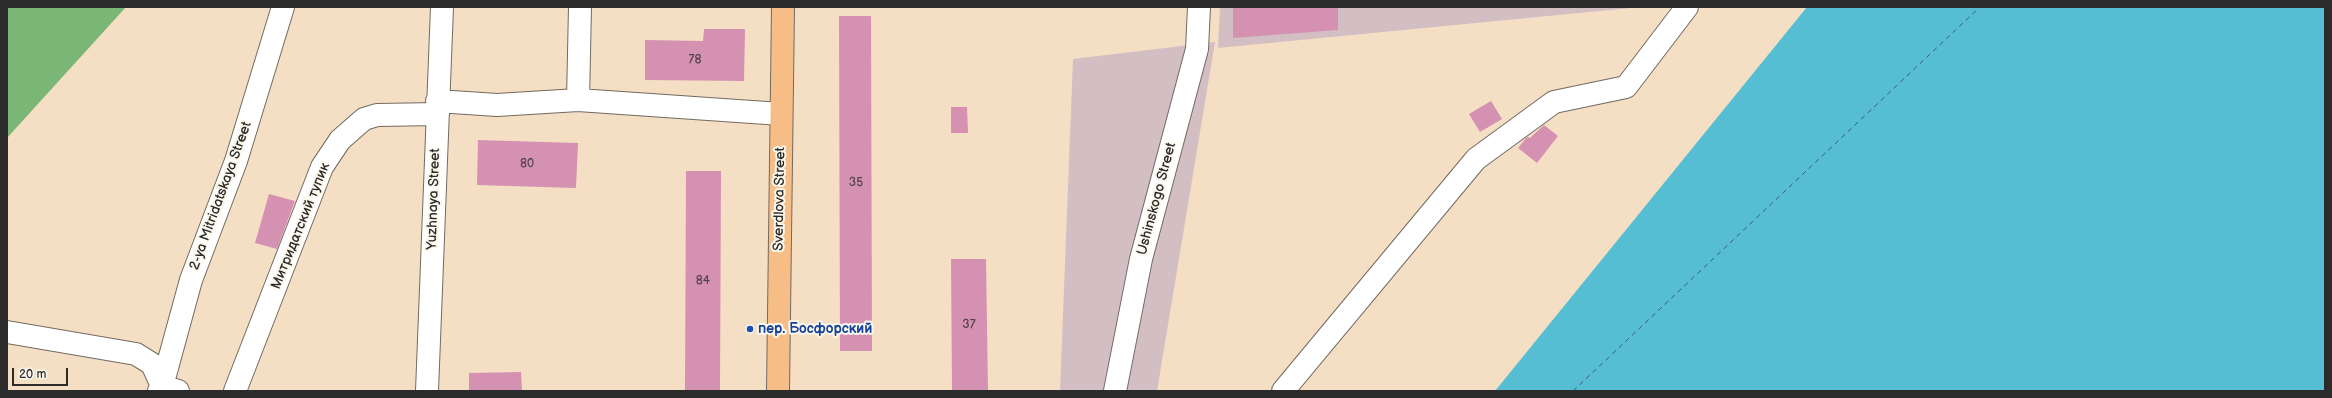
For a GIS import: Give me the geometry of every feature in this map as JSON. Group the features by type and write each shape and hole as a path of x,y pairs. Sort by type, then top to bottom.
{"main road":[{"name":"Sverdlova Street","path":"778,391 781,114 784,7"}],"street":[{"name":"2-ya Mitridatskaya Street","path":"166,389 191,280 236,161 283,7"},
{"name":"Yuzhnaya Street","path":"427,391 442,7"},
{"path":"578,100 580,7"},
{"name":"Ushinskogo Street","path":"1115,391 1142,258 1197,49 1199,7"},
{"path":"1283,391 1476,159 1554,102 1626,87 1687,7"},
{"name":"Митридатский тупик","path":"235,391 322,167 340,140 364,119 377,115 438,107 578,100 781,114"},
{"path":"7,332 136,354 152,364 166,389"}],"shaded area":[{"path":"1220,7 1641,7 1218,48"},
{"path":"1215,42 1157,391 1060,391 1073,59"}],"green space":[{"path":"7,7 126,7 7,138"}],"water":[{"path":"1807,7 2325,7 2325,391 1495,391"}],"building":[{"path":"1233,7 1338,7 1338,30 1233,38"},
{"path":"839,16 871,16 872,351 840,351"},
{"path":"704,29 745,29 744,81 645,80 645,40 703,41"},
{"path":"1491,101 1502,119 1480,132 1469,114"},
{"path":"951,107 967,107 968,133 951,133"},
{"path":"1544,125 1558,136 1537,163 1518,148 1527,137 1530,138"},
{"path":"478,140 578,143 576,188 477,185"},
{"path":"686,171 721,171 720,391 685,391"},
{"path":"269,194 295,201 277,249 255,243"},
{"path":"951,259 986,259 988,391 952,391"},
{"path":"521,372 522,391 469,391 469,373"}],"ferry route":[{"path":"1573,391 1980,7"}],"place":[{"name":"пер. Босфорский","path":"750,329"}]}
